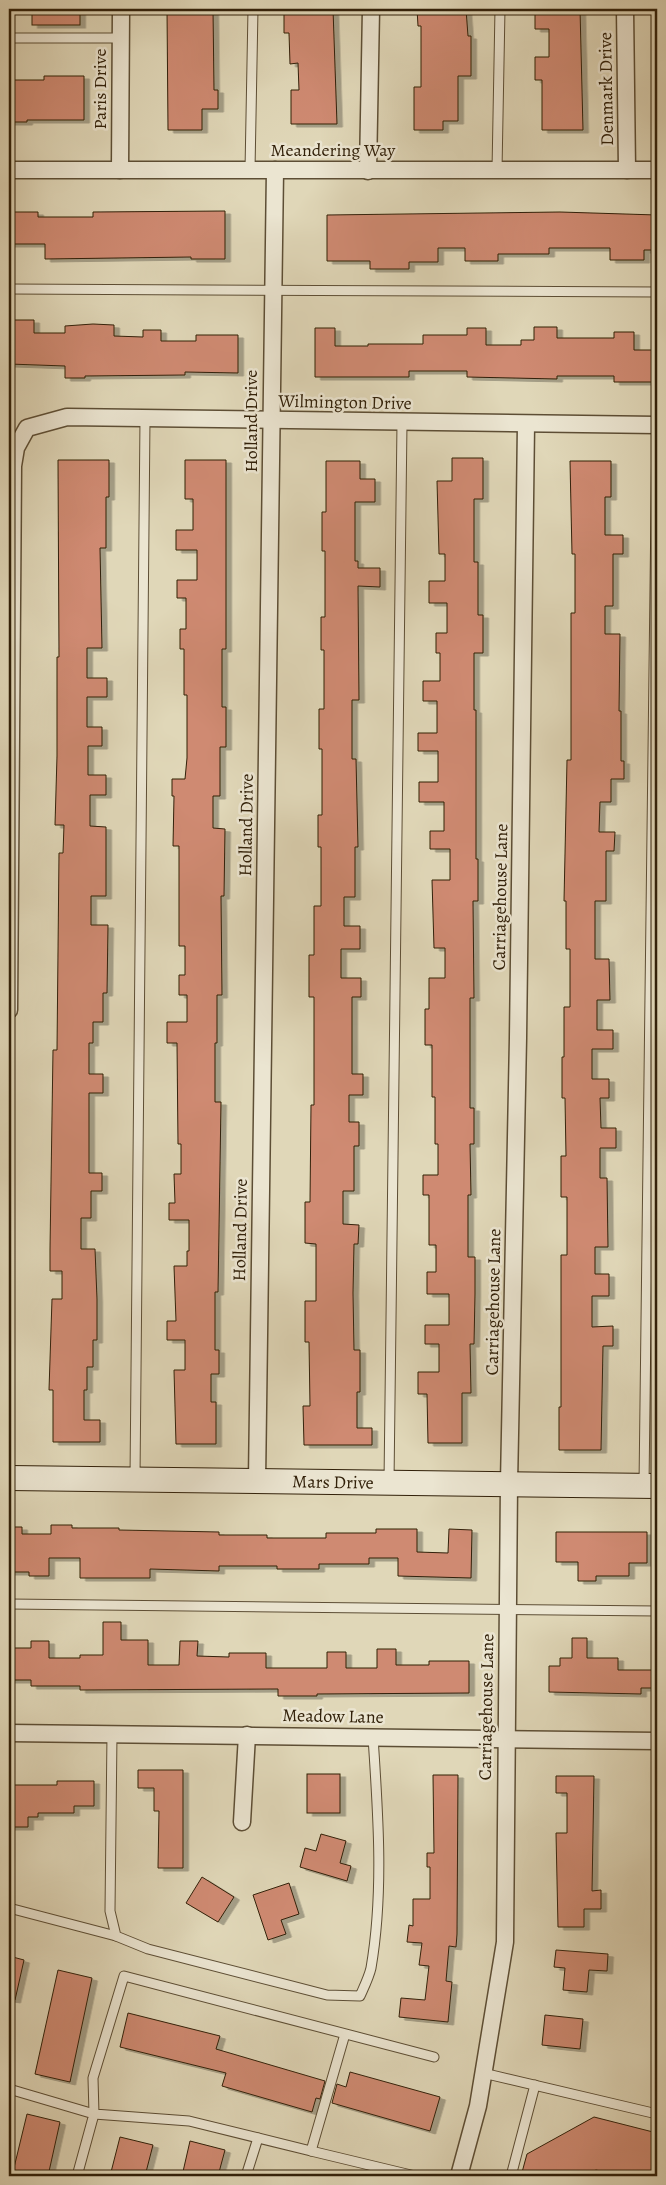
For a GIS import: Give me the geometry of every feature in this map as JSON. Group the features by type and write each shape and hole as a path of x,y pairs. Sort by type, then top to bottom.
{"street":[{"name":"Paris Drive","path":"120,170 121,9"},
{"path":"368,171 371,9"},
{"name":"Denmark Drive","path":"625,9 627,170"},
{"name":"Meandering Way","path":"9,170 657,170"},
{"name":"Holland Drive","path":"257,1481 275,170"},
{"name":"Wilmington Drive","path":"9,1010 13,466 16,448 28,428 67,417 657,425"},
{"name":"Carriagehouse Lane","path":"459,2176 478,2106 504,1942 509,1484 518,1048 526,424"},
{"name":"Mars Drive","path":"9,1478 650,1486"},
{"name":"Meadow Lane","path":"9,1733 657,1741"},
{"path":"242,1822 247,1736"}],"lane":[{"path":"250,170 253,9"},
{"path":"497,170 500,9"},
{"path":"9,38 120,38"},
{"path":"9,289 657,292"},
{"path":"135,1480 145,418"},
{"path":"390,1482 402,423"},
{"path":"650,1486 657,425"},
{"path":"9,1604 657,1611"},
{"path":"112,1734 110,1911 116,1936"},
{"path":"9,1908 116,1936 148,1949 327,1994 360,1996 371,1969 379,1879 373,1737"},
{"path":"657,1946 657,2057"},
{"path":"77,2176 94,2114 93,2078 124,1976 434,2057"},
{"path":"311,2151 344,2034"},
{"path":"483,2073 657,2114"},
{"path":"511,2176 535,2086"},
{"path":"9,2089 94,2114 189,2121 415,2176"},
{"path":"246,2176 258,2138"}],"building":[{"path":"32,9 80,9 80,25 32,25"},
{"path":"167,9 213,9 214,90 218,90 218,109 202,109 202,130 168,130"},
{"path":"284,9 333,9 337,124 291,124 291,90 299,90 298,63 290,64 289,33 284,33"},
{"path":"417,9 466,9 468,36 471,36 471,76 458,76 458,121 443,121 443,130 414,130 414,87 421,87 421,26 418,26"},
{"path":"535,9 580,9 583,130 542,130 542,80 535,80 535,57 549,57 549,29 535,29"},
{"path":"44,76 84,76 84,120 27,120 27,122 9,122 9,80 44,80"},
{"path":"225,211 225,259 191,259 191,257 45,259 45,244 9,244 9,212 38,212 38,217 93,217 93,212"},
{"path":"560,212 657,215 657,250 644,250 644,260 610,260 610,248 549,248 549,254 498,254 498,261 465,261 465,248 438,248 438,262 409,262 409,269 370,269 370,261 327,261 327,215"},
{"path":"9,320 34,320 34,333 65,333 65,326 93,324 114,325 114,336 143,337 143,330 161,330 161,341 196,341 196,335 238,335 238,373 185,372 185,375 65,378 65,366 9,364"},
{"path":"534,327 557,327 557,338 614,338 614,332 634,332 634,350 656,350 656,382 614,382 614,376 557,376 557,379 467,377 467,371 409,371 409,377 315,377 315,328 335,328 335,346 368,346 368,344 423,344 423,335 467,335 467,328 486,328 486,345 521,345 521,340 534,340"},
{"path":"452,458 483,458 483,499 474,499 474,562 478,562 478,615 483,615 483,653 474,653 478,901 473,901 474,998 470,998 470,1108 474,1108 474,1144 470,1144 471,1195 468,1195 468,1257 475,1257 474,1344 470,1344 471,1393 462,1393 462,1443 428,1443 427,1394 418,1394 418,1372 439,1372 439,1344 425,1344 425,1325 449,1325 449,1294 427,1294 427,1272 436,1272 436,1245 429,1245 429,1195 423,1195 423,1175 438,1175 438,1144 435,1144 435,1097 432,1097 432,1045 425,1045 425,1009 429,1009 429,978 445,978 445,948 434,948 432,880 450,880 450,849 430,849 430,831 444,831 444,802 419,802 419,782 438,782 438,751 418,751 418,733 437,733 437,701 423,701 423,681 440,681 440,653 436,653 436,633 447,633 447,603 429,603 429,581 445,581 445,554 439,554 437,481 452,481"},
{"path":"58,460 109,460 109,497 106,497 106,548 100,548 102,648 87,648 87,678 107,678 107,697 87,697 87,727 102,727 102,746 88,746 88,775 106,775 106,795 90,795 90,826 106,827 106,896 91,896 91,925 108,925 107,993 103,993 103,1022 93,1022 93,1043 89,1043 89,1074 103,1074 103,1093 89,1093 89,1173 102,1173 102,1191 91,1191 91,1218 81,1218 81,1249 95,1249 97,1299 97,1340 93,1340 93,1367 87,1367 87,1390 84,1390 84,1420 100,1420 100,1442 53,1442 53,1390 49,1390 52,1299 62,1299 62,1271 50,1271 53,1050 57,1050 59,853 63,853 64,825 55,825 57,657 59,657"},
{"path":"185,460 226,460 226,649 222,649 222,707 226,707 226,747 220,747 220,796 213,796 213,828 225,829 224,896 221,896 222,995 217,995 217,1043 215,1043 215,1102 221,1102 218,1292 215,1292 215,1350 219,1350 219,1374 211,1374 211,1402 216,1402 216,1444 176,1444 174,1370 185,1370 185,1340 167,1340 167,1321 176,1321 174,1266 187,1266 187,1251 189,1251 189,1220 169,1220 169,1203 175,1203 174,1174 181,1174 181,1144 178,1144 177,1043 167,1043 167,1022 187,1022 187,995 179,995 179,975 185,975 185,946 179,946 179,846 173,846 174,796 172,796 172,779 185,779 187,758 187,695 184,695 184,649 180,649 180,629 186,629 186,598 177,598 177,580 197,580 197,550 176,550 176,530 193,530 193,499 185,499"},
{"path":"326,461 360,461 360,479 375,479 375,502 355,502 355,561 358,561 358,568 380,568 380,587 358,586 359,700 352,700 352,759 356,759 358,847 355,847 355,897 344,897 344,926 360,926 360,949 341,949 341,978 361,978 361,997 352,997 352,1074 363,1074 363,1095 349,1095 349,1122 359,1122 359,1146 354,1146 354,1191 343,1191 343,1224 359,1225 358,1244 354,1244 353,1293 354,1350 360,1350 360,1392 357,1392 357,1428 372,1428 372,1445 304,1445 303,1406 310,1406 309,1342 305,1342 305,1301 316,1301 316,1244 305,1243 305,1202 310,1202 311,1105 314,1105 314,997 309,997 309,955 314,955 314,906 321,906 321,847 318,847 318,815 322,815 322,749 319,749 319,709 324,709 324,650 321,650 321,617 325,617 325,551 322,551 322,512 326,512"},
{"path":"570,461 611,461 611,497 605,497 605,535 623,535 623,554 613,554 613,606 605,606 605,634 620,634 619,711 621,711 621,761 624,761 624,779 611,779 611,802 600,802 599,832 615,832 614,851 606,851 606,901 595,901 595,959 609,959 610,1000 597,1000 597,1030 613,1030 613,1049 592,1049 592,1079 609,1079 609,1098 600,1098 601,1128 616,1128 616,1148 600,1148 600,1178 607,1178 608,1247 595,1247 595,1274 609,1274 609,1296 592,1296 592,1327 613,1326 613,1346 603,1346 601,1450 559,1450 559,1407 561,1407 561,1255 567,1255 567,1197 561,1197 561,1156 566,1156 565,1098 562,1098 562,1057 564,1057 564,1007 570,1007 570,949 566,949 566,901 564,901 567,760 571,760 571,613 575,613 575,554 572,554"},
{"path":"51,1525 72,1525 72,1528 119,1528 119,1530 219,1532 219,1535 267,1535 267,1538 326,1538 326,1533 376,1533 376,1529 417,1529 417,1552 448,1553 449,1529 472,1530 471,1578 398,1576 398,1558 369,1558 369,1564 319,1564 319,1569 277,1569 277,1566 219,1566 219,1571 150,1569 150,1578 80,1578 80,1558 49,1558 49,1576 29,1576 29,1572 9,1572 9,1527 22,1527 22,1534 51,1534"},
{"path":"556,1532 647,1532 647,1563 629,1563 629,1576 596,1576 596,1581 578,1581 578,1562 556,1562"},
{"path":"103,1622 121,1622 121,1640 148,1640 148,1665 179,1665 180,1641 198,1641 197,1656 229,1657 229,1653 266,1653 266,1668 327,1668 327,1652 346,1652 346,1668 377,1668 377,1649 396,1649 396,1665 429,1665 429,1661 469,1661 469,1693 278,1696 278,1689 80,1690 80,1686 31,1686 31,1680 9,1680 9,1648 31,1648 31,1641 49,1641 49,1658 80,1658 80,1655 103,1655"},
{"path":"572,1638 587,1638 587,1658 618,1658 618,1670 657,1670 657,1688 641,1688 641,1694 549,1692 549,1666 560,1666 560,1658 572,1658"},
{"path":"138,1770 183,1770 183,1868 158,1868 159,1811 154,1811 154,1788 138,1788"},
{"path":"307,1774 340,1774 340,1813 307,1813"},
{"path":"433,1775 458,1775 457,1934 456,1947 449,1946 446,1981 452,1982 448,2022 399,2017 401,1998 425,2000 429,1966 419,1965 422,1943 407,1942 409,1925 413,1926 413,1899 430,1899 430,1867 427,1867 427,1853 434,1853"},
{"path":"556,1776 594,1776 592,1891 601,1890 601,1909 584,1909 584,1927 558,1927 556,1833 567,1833 567,1793 556,1793"},
{"path":"57,1781 94,1781 94,1806 74,1806 74,1813 38,1813 38,1817 28,1817 28,1827 9,1827 9,1785 57,1785"},
{"path":"321,1834 346,1841 340,1863 351,1866 347,1881 300,1867 305,1848 316,1851"},
{"path":"202,1877 234,1897 218,1922 186,1903"},
{"path":"289,1883 299,1914 281,1920 286,1934 268,1940 253,1895"},
{"path":"556,1950 608,1954 607,1971 589,1970 587,1992 563,1990 565,1968 554,1967"},
{"path":"9,1956 24,1960 15,2000 9,1999"},
{"path":"58,1970 92,1978 70,2082 35,2074"},
{"path":"128,2013 220,2036 216,2049 325,2081 320,2099 316,2098 312,2112 222,2086 226,2073 120,2047"},
{"path":"545,2015 583,2019 580,2049 542,2045"},
{"path":"350,2072 440,2097 430,2131 332,2103 337,2084 346,2087"},
{"path":"27,2114 60,2122 48,2176 12,2176"},
{"path":"594,2117 657,2133 657,2176 621,2176 596,2170 583,2176 521,2176 527,2154"},
{"path":"120,2137 153,2145 145,2176 110,2176"},
{"path":"190,2141 225,2150 218,2176 182,2176"}]}
